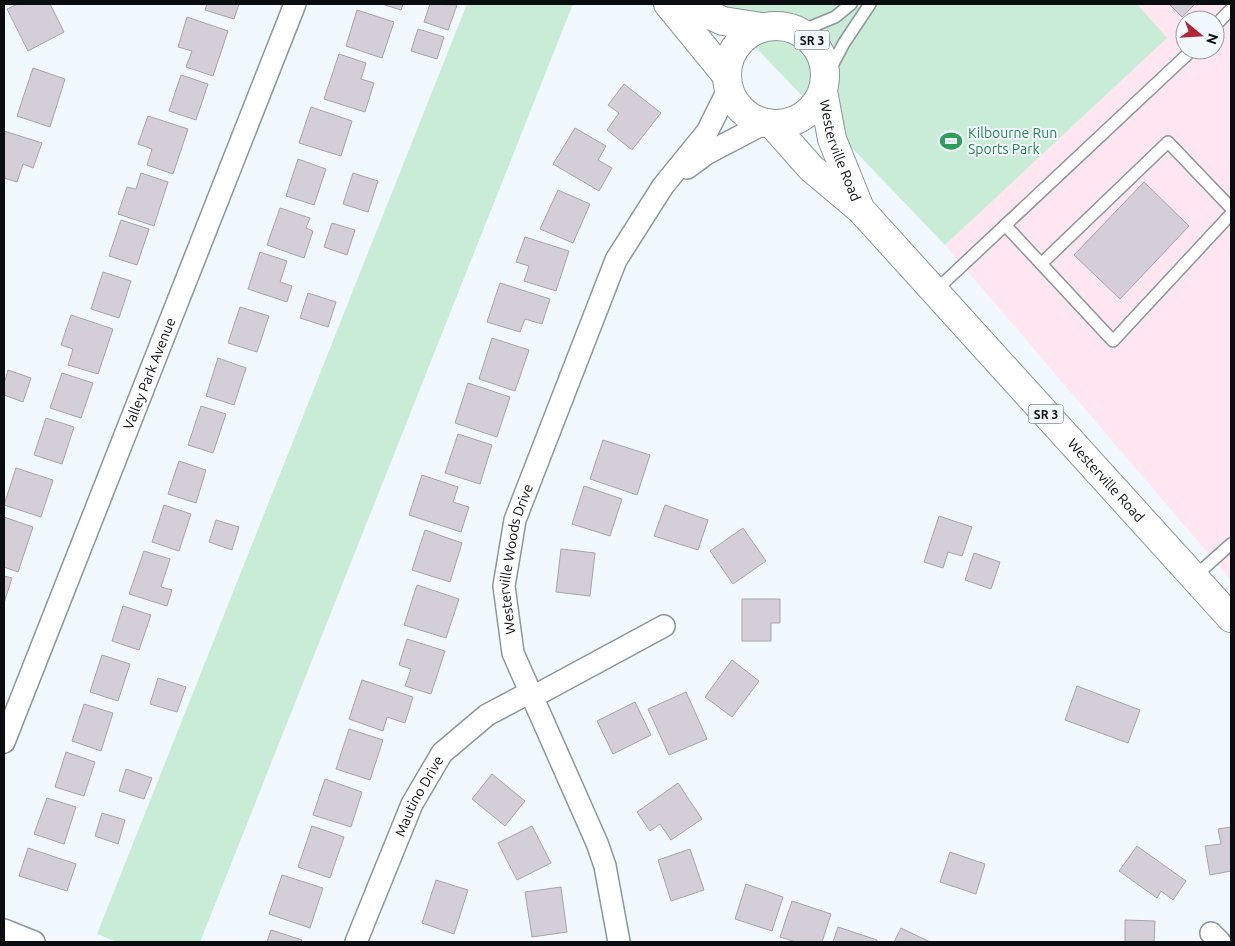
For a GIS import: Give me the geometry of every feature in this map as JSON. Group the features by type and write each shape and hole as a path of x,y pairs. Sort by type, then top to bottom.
{"main road":[{"name":"Westerville Road","path":"668,4 728,82 734,100 742,111 753,119 769,124 788,123 804,116 815,106 825,84"},
{"name":"SR 3","path":"686,4 723,21 762,28 775,25 788,26 801,31"},
{"path":"728,82 729,60 736,46 748,34 762,28"},
{"name":"Westerville Road","path":"801,31 812,40 820,51 825,63 825,84 832,139 861,210"},
{"name":"Westerville Road","path":"769,124 811,168 861,210 1231,618"}],"street":[{"name":"Valley Park Avenue","path":"4,742 295,4"},
{"name":"Westerville Woods Drive","path":"619,942 605,866 597,843 513,652 504,586 515,520 616,260 662,186 707,132 728,82"},
{"name":"Westerville Woods Drive","path":"662,186 706,154 769,124"},
{"name":"Mautino Drive","path":"356,942 412,804 442,753 487,715 521,697 540,693 664,626"},
{"path":"4,930 34,942"}],"lane":[{"path":"801,31 836,17 851,4"},
{"path":"825,84 844,43 870,4"},
{"path":"935,290 1181,60"},
{"path":"1041,264 1168,142 1231,208"},
{"path":"1005,225 1113,341 1231,214"},
{"path":"1194,576 1231,544"}],"shaded area":[{"path":"1137,4 1231,4 1231,580 945,245 1167,38"}],"green space":[{"path":"467,4 573,4 200,942 117,942 97,934"},
{"name":"Kilbourne Run Sports Park","path":"714,4 1137,4 1167,38 945,245"}],"building":[{"path":"18,4 50,4 64,32 28,51 7,9"},
{"path":"207,4 239,4 234,19 205,10"},
{"path":"382,4 403,4 401,10"},
{"path":"430,4 457,5 448,30 424,22"},
{"path":"1169,4 1195,4 1189,10 1175,10"},
{"path":"357,10 394,22 382,58 346,46"},
{"path":"187,17 228,31 213,76 186,67 192,51 178,47"},
{"path":"418,29 444,37 437,59 411,51"},
{"path":"339,54 366,63 361,79 374,83 365,112 324,99"},
{"path":"33,68 65,79 50,127 17,116"},
{"path":"181,75 208,84 196,120 169,111"},
{"path":"624,84 661,113 632,150 607,130 619,113 608,105"},
{"path":"311,107 352,121 341,156 299,143"},
{"path":"148,116 188,129 173,174 147,165 152,149 138,144"},
{"path":"575,128 606,146 598,160 612,168 599,191 553,164"},
{"path":"4,131 42,143 33,168 23,164 17,182 4,178"},
{"path":"298,159 326,169 314,205 286,196"},
{"path":"141,173 168,182 154,226 118,214 127,187 136,189"},
{"path":"353,173 378,181 368,212 343,204"},
{"path":"1144,182 1189,226 1120,299 1074,255"},
{"path":"558,190 590,204 573,243 540,229"},
{"path":"280,208 310,218 306,228 313,231 304,258 267,245"},
{"path":"121,220 149,229 137,265 109,256"},
{"path":"332,223 355,230 347,255 324,247"},
{"path":"525,237 569,251 556,291 524,281 529,266 516,262"},
{"path":"260,252 287,261 280,282 292,286 287,302 248,289"},
{"path":"103,272 131,281 119,318 91,309"},
{"path":"500,283 550,299 542,324 525,319 520,332 487,322"},
{"path":"308,293 336,302 328,327 300,318"},
{"path":"240,307 269,316 257,352 228,343"},
{"path":"71,315 113,329 98,374 68,365 73,349 61,345"},
{"path":"492,338 529,350 515,391 479,379"},
{"path":"218,358 246,368 234,405 206,396"},
{"path":"8,370 31,378 23,402 4,395 4,384"},
{"path":"62,373 93,383 81,418 50,408"},
{"path":"468,383 510,397 497,437 455,423"},
{"path":"201,406 226,414 213,453 188,445"},
{"path":"46,418 74,427 62,464 34,455"},
{"path":"458,434 492,445 480,484 445,473"},
{"path":"603,440 650,455 637,495 590,479"},
{"path":"179,461 206,470 196,503 168,494"},
{"path":"16,468 53,480 41,517 4,505"},
{"path":"422,475 458,487 453,502 469,507 461,532 409,515"},
{"path":"584,486 622,499 610,536 572,524"},
{"path":"164,505 191,514 179,551 152,542"},
{"path":"665,505 708,520 698,550 654,536"},
{"path":"939,516 972,527 962,556 948,552 943,568 924,562"},
{"path":"4,517 33,527 18,572 4,567"},
{"path":"216,520 239,527 232,550 209,542"},
{"path":"743,528 766,561 733,584 710,551"},
{"path":"425,530 462,543 450,582 412,570"},
{"path":"561,549 595,553 590,596 556,592"},
{"path":"144,551 170,559 161,587 172,590 167,606 129,594"},
{"path":"974,553 1000,562 991,589 965,580"},
{"path":"4,576 12,578 4,603"},
{"path":"417,585 459,599 446,638 404,625"},
{"path":"742,599 780,599 780,623 771,623 771,641 742,641"},
{"path":"123,606 151,615 139,650 112,641"},
{"path":"407,639 445,651 431,694 405,686 411,669 399,665"},
{"path":"102,655 130,664 118,701 90,692"},
{"path":"732,660 759,681 732,717 705,697"},
{"path":"158,678 186,687 177,712 150,704"},
{"path":"362,680 413,697 405,723 387,717 383,731 349,719"},
{"path":"1077,686 1140,710 1128,743 1065,720"},
{"path":"686,692 707,739 669,755 648,709"},
{"path":"635,702 651,735 613,754 597,721"},
{"path":"84,704 113,713 101,751 72,741"},
{"path":"349,729 383,740 370,780 336,769"},
{"path":"66,752 95,762 84,796 55,787"},
{"path":"126,769 152,778 144,799 119,791"},
{"path":"492,774 525,801 505,826 472,799"},
{"path":"325,779 362,792 351,827 313,815"},
{"path":"678,783 702,819 671,840 660,824 650,831 637,812"},
{"path":"47,798 76,807 64,844 34,834"},
{"path":"102,813 125,820 118,844 95,836"},
{"path":"312,826 344,837 330,878 298,867"},
{"path":"532,826 551,863 517,880 498,843"},
{"path":"1231,827 1231,871 1210,875 1205,846 1221,844 1218,829"},
{"path":"1137,846 1186,881 1173,900 1161,891 1157,898 1119,871"},
{"path":"28,848 76,864 67,891 19,876"},
{"path":"690,849 704,890 671,901 658,860"},
{"path":"950,852 985,864 976,894 940,882"},
{"path":"282,875 323,888 310,928 269,914"},
{"path":"436,880 468,890 454,934 422,923"},
{"path":"746,884 783,897 772,931 735,919"},
{"path":"561,887 567,932 532,937 525,892"},
{"path":"792,901 831,914 822,942 796,942 780,937"},
{"path":"1125,920 1155,921 1154,942 1125,942"},
{"path":"838,927 877,940 877,942 833,942"},
{"path":"901,928 930,942 894,942"},
{"path":"271,930 302,940 301,942 267,942"}],"place":[{"name":"Kilbourne Run Sports Park","path":"951,141"}]}
